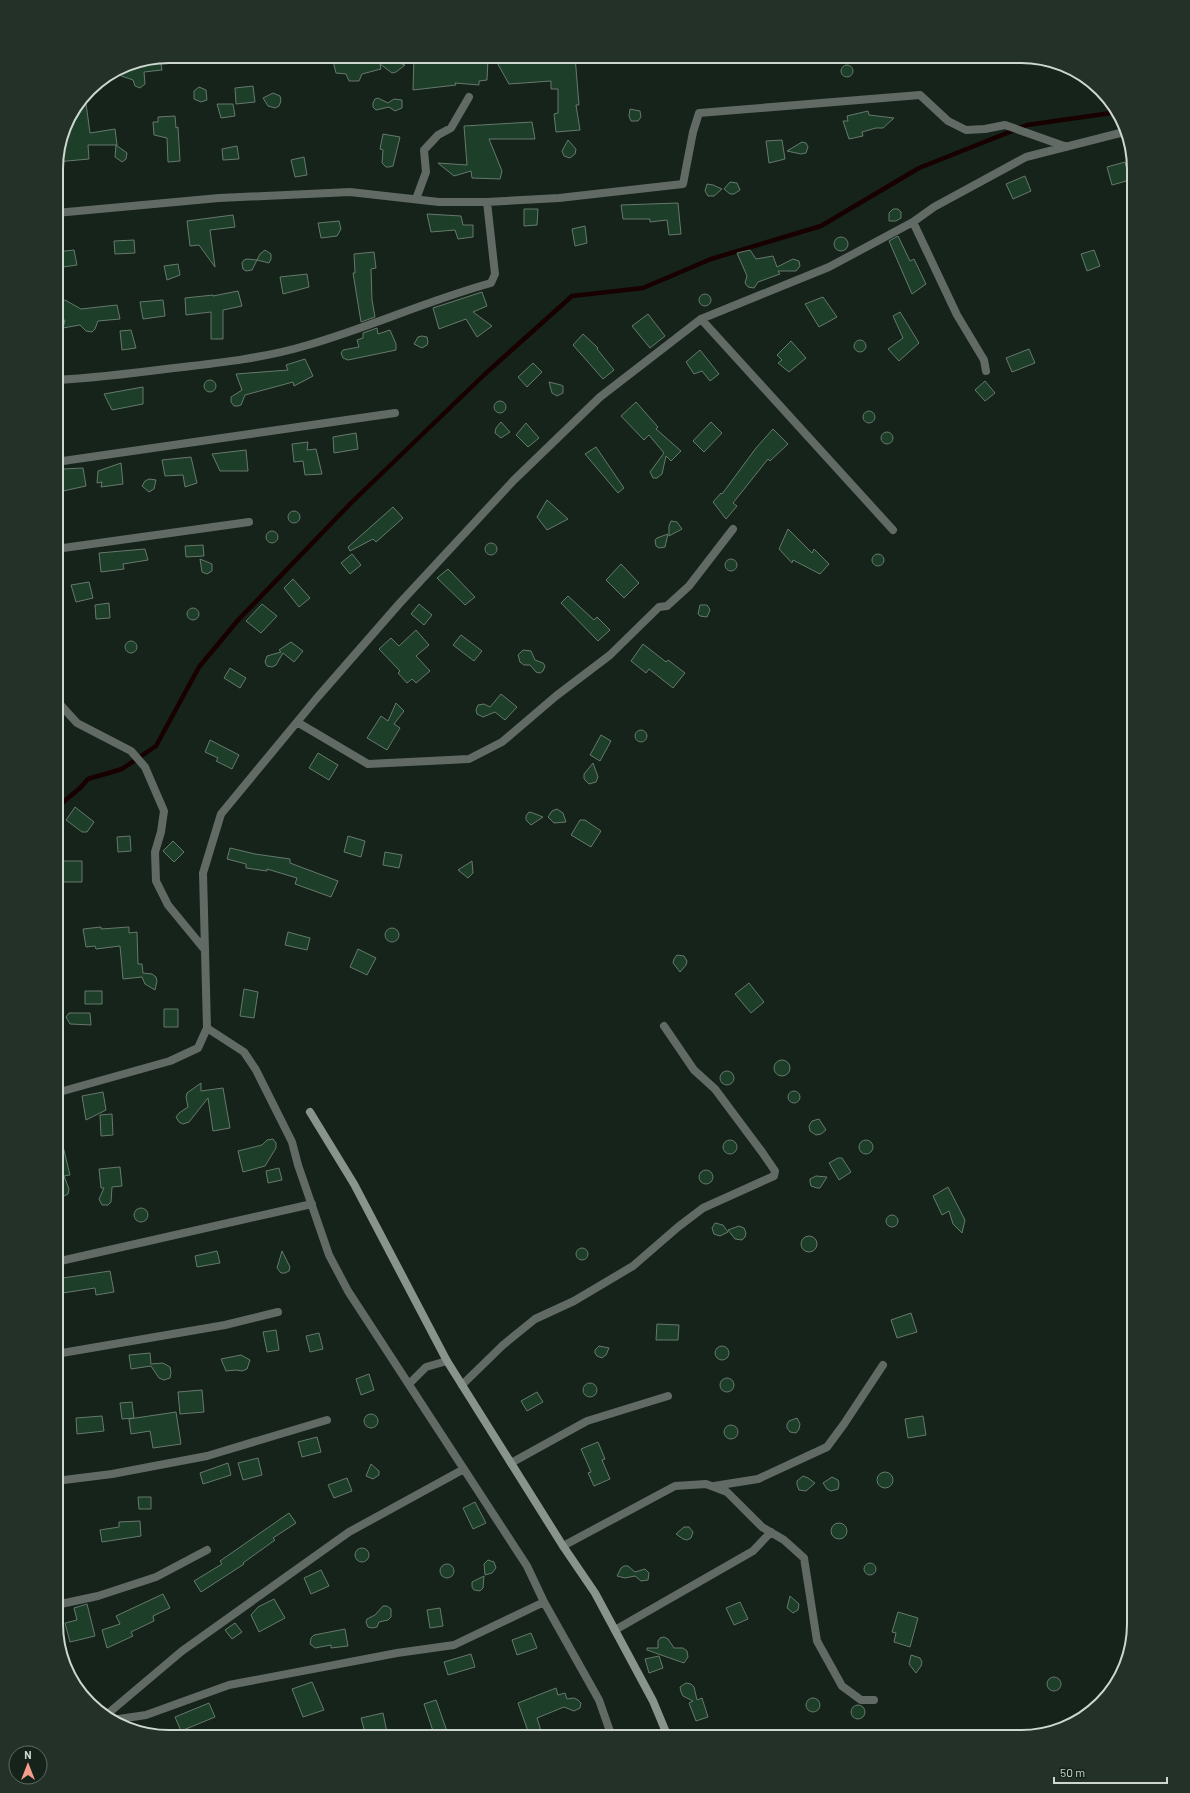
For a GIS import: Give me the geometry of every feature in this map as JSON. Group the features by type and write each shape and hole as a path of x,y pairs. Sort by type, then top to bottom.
{"street":[{"path":"63,212 219,198 350,192 439,202 487,202 559,198 683,184 693,132 699,113 920,95 948,121 966,130 985,129 1005,125 1067,147"},
{"path":"416,199 426,172 424,150 438,135 451,128 469,97"},
{"path":"63,1091 170,1061 198,1048 207,1028 203,873 221,814 297,722 399,604 514,480 600,397 701,319 829,267 913,222 934,207 1026,157 1120,133"},
{"path":"63,380 83,379 231,361 307,346 420,308 458,292 491,282 495,274 487,202"},
{"path":"913,222 957,315 984,360 986,371"},
{"path":"701,319 893,530"},
{"path":"63,461 395,413"},
{"path":"63,548 249,522"},
{"path":"297,722 368,764 469,759 502,742 556,696 610,655 659,607 667,606 689,586 733,529"},
{"path":"63,708 77,723 131,751 144,766 164,812 161,832 155,852 156,881 168,905 205,950"},
{"path":"462,1385 503,1345 536,1319 574,1301 633,1266 678,1227 703,1208 774,1176 775,1171 758,1146 715,1089 694,1070 664,1026"},
{"path":"207,1028 244,1052 256,1070 292,1142 329,1255 348,1291 527,1566 544,1602 599,1700 610,1730"},
{"path":"310,1112 354,1184 447,1362 563,1546 595,1593 653,1701 665,1730"},
{"path":"63,1260 312,1204"},
{"path":"63,1353 225,1325 278,1312"},
{"path":"409,1384 426,1367 447,1362"},
{"path":"713,1486 758,1479 827,1447 883,1366"},
{"path":"511,1463 587,1421 668,1396"},
{"path":"63,1480 112,1474 207,1456 327,1420"},
{"path":"110,1712 182,1651 343,1537 464,1469"},
{"path":"563,1546 675,1486 706,1484 727,1492 762,1527 784,1540 804,1558 817,1641 842,1686 861,1700 874,1700"},
{"path":"615,1630 753,1551 770,1532"},
{"path":"63,1604 98,1596 156,1577 207,1550"},
{"path":"121,1719 146,1715 229,1685 397,1653 454,1645 544,1602"}],"building":[{"path":"161,63 162,70 144,72 145,84 140,88 135,86 133,80 119,75 135,69"},
{"path":"334,63 399,63 405,65 396,72 392,73 380,64 381,69 362,74 359,81 349,81 346,74 336,73"},
{"path":"414,63 488,63 487,80 479,81 479,85 455,83 456,85 413,90"},
{"path":"497,63 576,63 579,105 576,105 580,130 556,132 554,114 558,113 558,89 551,89 551,81 509,84"},
{"path":"845,65 849,65 853,71 849,77 845,77 841,73 841,69"},
{"path":"253,86 255,102 236,104 235,88"},
{"path":"199,87 206,90 207,100 201,102 194,99 194,91"},
{"path":"273,93 280,96 281,101 279,106 275,108 268,106 263,98"},
{"path":"378,98 388,103 394,99 402,100 402,108 395,111 389,107 376,110 373,107 373,103 375,99"},
{"path":"86,104 90,133 115,129 117,145 88,145 89,159 63,161 71,129"},
{"path":"217,104 233,104 235,116 221,118"},
{"path":"630,109 640,111 641,117 638,121 631,121 629,116"},
{"path":"868,111 869,115 894,118 883,128 876,128 862,132 863,136 849,139 843,121 848,121 847,116"},
{"path":"175,116 176,128 178,127 180,161 168,162 167,138 154,135 153,122 158,122 158,117"},
{"path":"532,122 535,139 489,139 502,171 500,179 472,178 471,171 454,176 438,163 467,165 464,126"},
{"path":"383,134 400,137 393,166 389,167 386,167 382,163 383,150 380,149"},
{"path":"568,140 576,149 575,154 570,158 564,156 562,151"},
{"path":"782,140 785,159 769,163 766,141"},
{"path":"802,142 806,143 808,147 806,153 801,154 787,151"},
{"path":"116,145 127,153 126,159 122,162 115,157"},
{"path":"237,146 239,159 223,160 222,149"},
{"path":"304,157 307,175 295,177 291,160"},
{"path":"1125,162 1127,169 1127,181 1112,185 1107,167"},
{"path":"1025,176 1031,191 1013,199 1006,184"},
{"path":"730,182 737,183 740,190 734,194 730,194 724,189"},
{"path":"707,184 722,189 714,196 708,196 705,191"},
{"path":"678,203 681,234 669,235 667,220 650,222 650,219 623,219 621,205"},
{"path":"524,209 538,209 537,225 524,226"},
{"path":"893,209 898,209 901,212 901,218 896,221 889,221 889,213"},
{"path":"427,214 461,216 463,225 473,225 473,237 458,239 455,230 431,232"},
{"path":"233,215 235,227 210,230 215,267 199,245 190,246 187,221"},
{"path":"339,221 341,229 337,236 321,238 318,223"},
{"path":"585,226 587,243 575,246 572,229"},
{"path":"898,236 910,261 914,259 926,284 912,294 889,241"},
{"path":"841,237 846,239 848,244 846,249 841,251 836,249 834,244 836,239"},
{"path":"134,240 135,253 115,254 114,241"},
{"path":"74,250 77,265 63,267 63,251"},
{"path":"265,250 271,254 269,263 257,260 260,254"},
{"path":"750,250 756,259 773,256 777,267 793,259 799,261 800,266 796,271 778,271 780,274 758,282 754,288 748,287 745,283 747,276 737,253"},
{"path":"1094,250 1100,266 1087,271 1081,254"},
{"path":"374,252 376,268 371,269 372,300 375,317 361,322 353,273 355,273 354,254"},
{"path":"244,260 257,260 252,270 246,271 243,269 242,263"},
{"path":"178,264 180,275 167,280 164,266"},
{"path":"307,274 309,287 283,294 280,277"},
{"path":"238,291 242,306 223,310 223,339 211,339 211,312 186,315 185,298 213,296"},
{"path":"482,292 487,306 473,312 492,326 477,337 466,319 439,329 433,308"},
{"path":"703,294 707,294 711,300 707,306 703,306 699,302 699,298"},
{"path":"823,297 837,317 819,327 805,304"},
{"path":"65,300 81,309 117,305 120,319 98,321 92,332 86,331 80,325 63,328 65,320 63,320 63,301"},
{"path":"163,300 165,316 143,319 140,302"},
{"path":"900,312 919,343 899,361 888,349 903,338 893,316"},
{"path":"648,314 665,336 650,348 632,326"},
{"path":"377,328 378,334 390,330 396,344 396,350 348,360 343,358 341,353 343,350 359,347 357,340 363,338 363,333"},
{"path":"131,330 136,348 122,350 120,331"},
{"path":"583,334 598,348 597,349 614,370 603,379 573,345"},
{"path":"418,337 427,337 428,342 427,345 422,348 414,344"},
{"path":"858,340 862,340 866,346 862,352 858,352 854,348 854,344"},
{"path":"791,341 806,358 789,372 778,363 782,360 777,355"},
{"path":"1029,349 1035,363 1012,372 1006,358"},
{"path":"700,350 719,374 710,381 702,371 694,374 686,362"},
{"path":"305,359 313,376 294,386 293,382 245,395 241,405 238,406 234,406 231,402 231,397 242,390 236,374 288,370 286,365"},
{"path":"533,363 542,372 527,387 518,377"},
{"path":"208,380 212,380 216,386 212,392 208,392 204,388 204,384"},
{"path":"985,381 995,393 985,401 975,390"},
{"path":"549,382 563,386 563,393 557,396 552,393"},
{"path":"143,387 143,404 112,410 104,394"},
{"path":"498,401 502,401 506,407 502,413 498,413 494,409 494,405"},
{"path":"636,402 658,427 656,429 681,451 671,461 666,456 662,474 657,478 653,478 650,472 664,453 649,435 644,440 621,416"},
{"path":"867,411 871,411 875,417 871,423 867,423 863,419 863,415"},
{"path":"501,422 510,432 501,438 495,433 496,428"},
{"path":"711,422 722,433 704,452 693,441"},
{"path":"526,423 539,438 528,447 516,435"},
{"path":"773,429 788,444 770,461 768,459 733,503 737,506 726,519 713,502 721,493 722,494 756,448"},
{"path":"885,432 889,432 893,438 889,444 885,444 881,440 881,436"},
{"path":"356,433 358,449 334,453 333,437"},
{"path":"308,442 307,450 316,449 322,474 305,475 303,461 294,462 292,444"},
{"path":"596,447 624,488 618,493 585,454"},
{"path":"246,450 248,471 220,471 212,454"},
{"path":"191,457 197,483 185,487 183,475 165,476 162,460"},
{"path":"121,463 123,484 101,487 102,482 97,483 98,471"},
{"path":"83,468 86,486 63,491 63,469"},
{"path":"149,479 156,480 154,489 149,492 142,486 145,481"},
{"path":"547,500 568,519 547,530 537,517"},
{"path":"393,507 403,518 376,542 373,539 350,551 348,547"},
{"path":"292,511 296,511 300,517 296,523 292,523 288,519 288,515"},
{"path":"671,521 677,522 682,529 669,536 669,526"},
{"path":"788,529 812,553 814,549 829,564 820,574 793,560 792,563 779,549"},
{"path":"270,531 274,531 278,537 274,543 270,543 266,539 266,535"},
{"path":"668,534 665,547 659,548 656,546 655,540 657,538"},
{"path":"489,543 493,543 497,549 493,555 489,555 485,551 485,547"},
{"path":"203,545 204,556 186,557 185,546"},
{"path":"145,549 148,560 123,564 124,569 101,572 99,553"},
{"path":"352,554 361,565 350,574 341,563"},
{"path":"876,554 880,554 884,560 880,566 876,566 872,562 872,558"},
{"path":"200,559 212,564 212,571 207,574 202,572"},
{"path":"729,559 733,559 737,565 733,571 729,571 725,567 725,563"},
{"path":"621,564 639,583 624,598 606,580"},
{"path":"448,569 475,597 465,605 437,578"},
{"path":"293,579 310,598 299,607 284,588"},
{"path":"89,582 93,598 76,602 71,585"},
{"path":"568,596 594,620 597,617 610,630 598,641 561,603"},
{"path":"109,603 110,618 96,619 95,605"},
{"path":"262,604 277,616 261,633 246,621"},
{"path":"419,604 432,615 424,625 411,614"},
{"path":"700,605 707,605 709,608 710,610 707,617 700,616 698,614"},
{"path":"191,608 195,608 199,614 195,620 191,620 187,616 187,612"},
{"path":"416,630 429,645 416,656 430,671 416,683 412,679 407,683 398,673 400,671 379,649 391,638 399,646"},
{"path":"461,635 482,651 474,661 453,645"},
{"path":"129,641 133,641 137,647 133,653 129,653 125,649 125,645"},
{"path":"291,642 303,651 294,662 283,653 276,665 272,667 267,666 265,662 267,656 281,652 279,650"},
{"path":"643,644 666,662 668,660 685,673 673,688 649,669 646,673 631,661"},
{"path":"523,650 531,651 535,660 543,663 545,666 543,671 540,673 536,672 530,665 524,665 520,662 518,655"},
{"path":"230,668 246,678 240,688 224,678"},
{"path":"501,694 517,707 505,720 495,712 483,717 477,714 476,710 478,705 484,704 490,707"},
{"path":"396,703 404,711 394,724 400,728 387,750 367,738 381,716 388,721"},
{"path":"643,730 646,731 646,741 639,742 636,741 635,734 636,731"},
{"path":"601,735 611,741 600,761 590,755"},
{"path":"210,740 239,755 232,769 216,761 218,758 205,752"},
{"path":"318,753 338,765 329,780 309,768"},
{"path":"593,763 598,777 596,782 589,784 584,779 584,774"},
{"path":"75,807 94,822 87,832 82,832 66,820"},
{"path":"557,809 563,813 566,822 554,823 548,817 552,811"},
{"path":"529,812 543,817 531,825 526,820 526,816"},
{"path":"580,820 585,820 601,831 591,847 571,835"},
{"path":"130,836 131,851 118,852 117,837"},
{"path":"348,836 365,841 361,857 344,852"},
{"path":"173,841 184,852 174,862 163,851"},
{"path":"230,848 255,854 290,859 290,863 338,881 331,897 295,884 297,878 267,869 267,871 246,868 246,864 227,859"},
{"path":"385,852 402,855 399,868 383,865"},
{"path":"63,861 82,861 82,882 63,882"},
{"path":"472,861 473,873 468,878 458,870"},
{"path":"101,927 101,929 129,927 129,933 137,932 138,964 142,964 143,973 152,974 156,977 157,981 155,990 145,984 142,977 123,979 120,946 96,949 95,946 86,947 83,929"},
{"path":"392,928 397,930 399,935 397,940 392,942 387,940 385,935 387,930"},
{"path":"288,932 310,938 307,950 285,945"},
{"path":"358,949 376,958 367,975 350,967"},
{"path":"677,955 684,956 687,961 686,965 680,972 673,963"},
{"path":"749,983 764,1002 751,1013 735,994"},
{"path":"244,989 258,992 254,1018 240,1016"},
{"path":"85,991 102,991 102,1004 85,1004"},
{"path":"164,1009 178,1009 178,1027 164,1027"},
{"path":"69,1013 90,1013 91,1025 70,1024 66,1017"},
{"path":"782,1060 789,1065 790,1068 785,1075 782,1076 775,1071 774,1068 779,1061"},
{"path":"724,1071 730,1071 734,1075 734,1081 730,1085 724,1085 720,1081 720,1075"},
{"path":"201,1083 201,1091 223,1088 230,1128 213,1131 208,1098 189,1122 183,1124 179,1122 176,1117 188,1107 186,1097 187,1093"},
{"path":"792,1091 796,1091 800,1097 796,1103 792,1103 788,1099 788,1095"},
{"path":"103,1092 106,1110 86,1120 82,1096"},
{"path":"112,1114 113,1135 101,1136 100,1115"},
{"path":"819,1119 826,1130 821,1134 816,1135 810,1131 809,1126 812,1121"},
{"path":"273,1139 276,1143 276,1148 265,1166 243,1172 238,1151 262,1145 267,1140"},
{"path":"727,1140 733,1140 737,1144 737,1150 733,1154 727,1154 723,1150 723,1144"},
{"path":"866,1140 871,1142 873,1147 871,1152 866,1154 861,1152 859,1147 861,1142"},
{"path":"63,1146 70,1175 64,1176 69,1189 68,1194 64,1196"},
{"path":"838,1158 842,1158 851,1172 839,1180 829,1163"},
{"path":"120,1167 122,1186 112,1187 111,1202 108,1205 102,1205 99,1199 104,1188 101,1188 99,1169"},
{"path":"279,1168 282,1180 268,1183 266,1171"},
{"path":"706,1170 711,1172 713,1177 711,1182 706,1184 701,1182 699,1177 701,1172"},
{"path":"816,1176 827,1177 820,1188 811,1186 810,1179"},
{"path":"948,1187 965,1220 962,1233 953,1224 949,1211 942,1215 933,1196"},
{"path":"141,1208 146,1210 148,1215 146,1220 141,1222 136,1220 134,1215 136,1210"},
{"path":"890,1215 894,1215 898,1221 894,1227 890,1227 886,1223 886,1219"},
{"path":"715,1223 723,1225 728,1232 720,1236 714,1234 712,1228"},
{"path":"739,1226 744,1228 746,1233 742,1240 735,1239 728,1230"},
{"path":"806,1236 812,1236 817,1241 815,1250 812,1252 806,1252 801,1247 801,1241"},
{"path":"580,1248 584,1248 588,1254 584,1260 580,1260 576,1256 576,1252"},
{"path":"217,1251 220,1263 197,1267 195,1256"},
{"path":"282,1251 290,1267 289,1271 285,1273 281,1273 277,1268"},
{"path":"110,1271 114,1292 96,1295 95,1288 63,1293 63,1278"},
{"path":"911,1313 917,1332 897,1338 891,1320"},
{"path":"657,1324 679,1325 678,1340 656,1340"},
{"path":"276,1330 279,1350 267,1352 263,1332"},
{"path":"319,1333 323,1349 310,1352 306,1336"},
{"path":"599,1346 609,1348 606,1355 602,1358 597,1356 595,1353 595,1350"},
{"path":"722,1346 727,1348 729,1353 727,1358 722,1360 717,1358 715,1353 717,1348"},
{"path":"150,1353 151,1364 163,1363 170,1367 170,1378 164,1380 159,1378 151,1366 131,1369 129,1355"},
{"path":"241,1355 250,1360 247,1369 242,1371 226,1371 221,1359"},
{"path":"369,1374 374,1390 361,1395 356,1379"},
{"path":"727,1378 732,1380 734,1385 732,1390 727,1392 722,1390 720,1385 722,1380"},
{"path":"590,1383 595,1385 597,1390 595,1395 590,1397 585,1395 583,1390 585,1385"},
{"path":"202,1390 204,1412 180,1414 178,1392"},
{"path":"537,1392 543,1402 527,1411 521,1401"},
{"path":"132,1402 134,1418 122,1419 120,1403"},
{"path":"176,1412 181,1444 153,1448 150,1431 131,1434 129,1419"},
{"path":"371,1414 376,1416 378,1421 376,1426 371,1428 366,1426 364,1421 366,1416"},
{"path":"102,1416 104,1431 77,1434 76,1418"},
{"path":"923,1416 926,1435 908,1438 905,1419"},
{"path":"797,1418 800,1424 799,1429 796,1433 790,1432 787,1428 787,1424 789,1421"},
{"path":"728,1425 734,1425 738,1429 738,1435 734,1439 728,1439 724,1435 724,1429"},
{"path":"317,1437 321,1452 302,1457 298,1442"},
{"path":"598,1442 605,1459 602,1460 610,1479 594,1486 588,1473 591,1472 581,1449"},
{"path":"258,1458 262,1475 243,1480 238,1463"},
{"path":"228,1463 231,1475 203,1484 200,1473"},
{"path":"371,1464 379,1471 379,1475 373,1479 366,1476"},
{"path":"885,1472 891,1474 893,1480 891,1486 885,1488 879,1486 877,1480 879,1474"},
{"path":"803,1476 815,1483 806,1491 799,1490 797,1485 797,1481"},
{"path":"832,1477 838,1480 839,1484 838,1489 831,1491 827,1489 823,1483"},
{"path":"347,1478 352,1491 334,1498 328,1485"},
{"path":"138,1497 151,1497 151,1509 139,1509"},
{"path":"475,1502 486,1523 473,1529 463,1508"},
{"path":"289,1513 296,1523 273,1538 275,1540 243,1563 244,1564 201,1592 194,1581 222,1564 220,1561"},
{"path":"140,1521 141,1536 102,1542 100,1530 119,1527 119,1522"},
{"path":"839,1523 846,1528 847,1531 842,1538 839,1539 832,1534 831,1531 836,1524"},
{"path":"684,1527 689,1527 693,1532 691,1538 687,1540 676,1534"},
{"path":"362,1548 367,1550 369,1555 367,1560 362,1562 357,1560 355,1555 357,1550"},
{"path":"488,1560 494,1562 496,1568 492,1573 485,1575 484,1564"},
{"path":"868,1563 872,1563 876,1569 872,1575 868,1575 864,1571 864,1567"},
{"path":"447,1564 452,1566 454,1571 452,1576 447,1578 442,1576 440,1571 442,1566"},
{"path":"628,1566 635,1572 645,1569 649,1573 648,1580 641,1581 635,1576 625,1578 617,1576 621,1568"},
{"path":"321,1570 329,1586 311,1594 304,1578"},
{"path":"484,1576 483,1588 480,1591 474,1590 472,1587 472,1582"},
{"path":"163,1594 170,1608 153,1616 154,1621 131,1632 133,1636 107,1648 102,1630 120,1624 116,1616"},
{"path":"790,1596 799,1604 798,1610 793,1613 787,1608"},
{"path":"274,1599 285,1618 259,1632 251,1615 258,1607"},
{"path":"740,1602 748,1619 734,1625 726,1608"},
{"path":"87,1604 95,1636 70,1642 65,1623 77,1620 74,1608"},
{"path":"383,1606 387,1606 391,1609 391,1617 388,1620 379,1622 377,1627 368,1627 366,1622 367,1619 375,1615"},
{"path":"440,1608 443,1626 430,1628 427,1610"},
{"path":"898,1612 918,1618 910,1647 894,1642 896,1633 892,1632"},
{"path":"235,1623 242,1632 232,1639 225,1630"},
{"path":"345,1629 348,1646 331,1648 331,1645 315,1648 310,1644 311,1638 314,1635"},
{"path":"531,1633 537,1648 517,1655 512,1640"},
{"path":"664,1637 668,1639 674,1648 683,1648 687,1651 688,1657 684,1663 647,1650 647,1648 658,1648 658,1641 660,1638"},
{"path":"471,1654 475,1667 448,1675 444,1662"},
{"path":"911,1655 920,1658 922,1662 916,1673 909,1664"},
{"path":"659,1656 663,1668 649,1673 645,1659"},
{"path":"1051,1677 1057,1677 1061,1681 1061,1687 1057,1691 1051,1691 1047,1687 1047,1681"},
{"path":"312,1682 324,1710 303,1717 292,1689"},
{"path":"686,1683 691,1684 694,1687 697,1700 702,1698 708,1717 696,1721 689,1703 693,1701 683,1696 681,1692 680,1687"},
{"path":"556,1688 558,1695 565,1693 567,1699 574,1698 581,1703 580,1708 574,1711 564,1707 537,1718 541,1730 528,1730 518,1703"},
{"path":"813,1698 818,1700 820,1705 818,1710 813,1712 808,1710 806,1705 808,1700"},
{"path":"436,1700 447,1730 433,1730 424,1704"},
{"path":"209,1703 215,1717 181,1730 175,1717"},
{"path":"855,1705 861,1705 865,1709 865,1715 861,1719 855,1719 851,1715 851,1709"},
{"path":"383,1713 387,1730 364,1730 361,1718"}],"waterway":[{"path":"63,802 88,779 122,769 156,746 199,667 239,619 351,503 485,374 572,296 643,288 711,259 821,226 919,168 1027,125 1111,113"}]}
